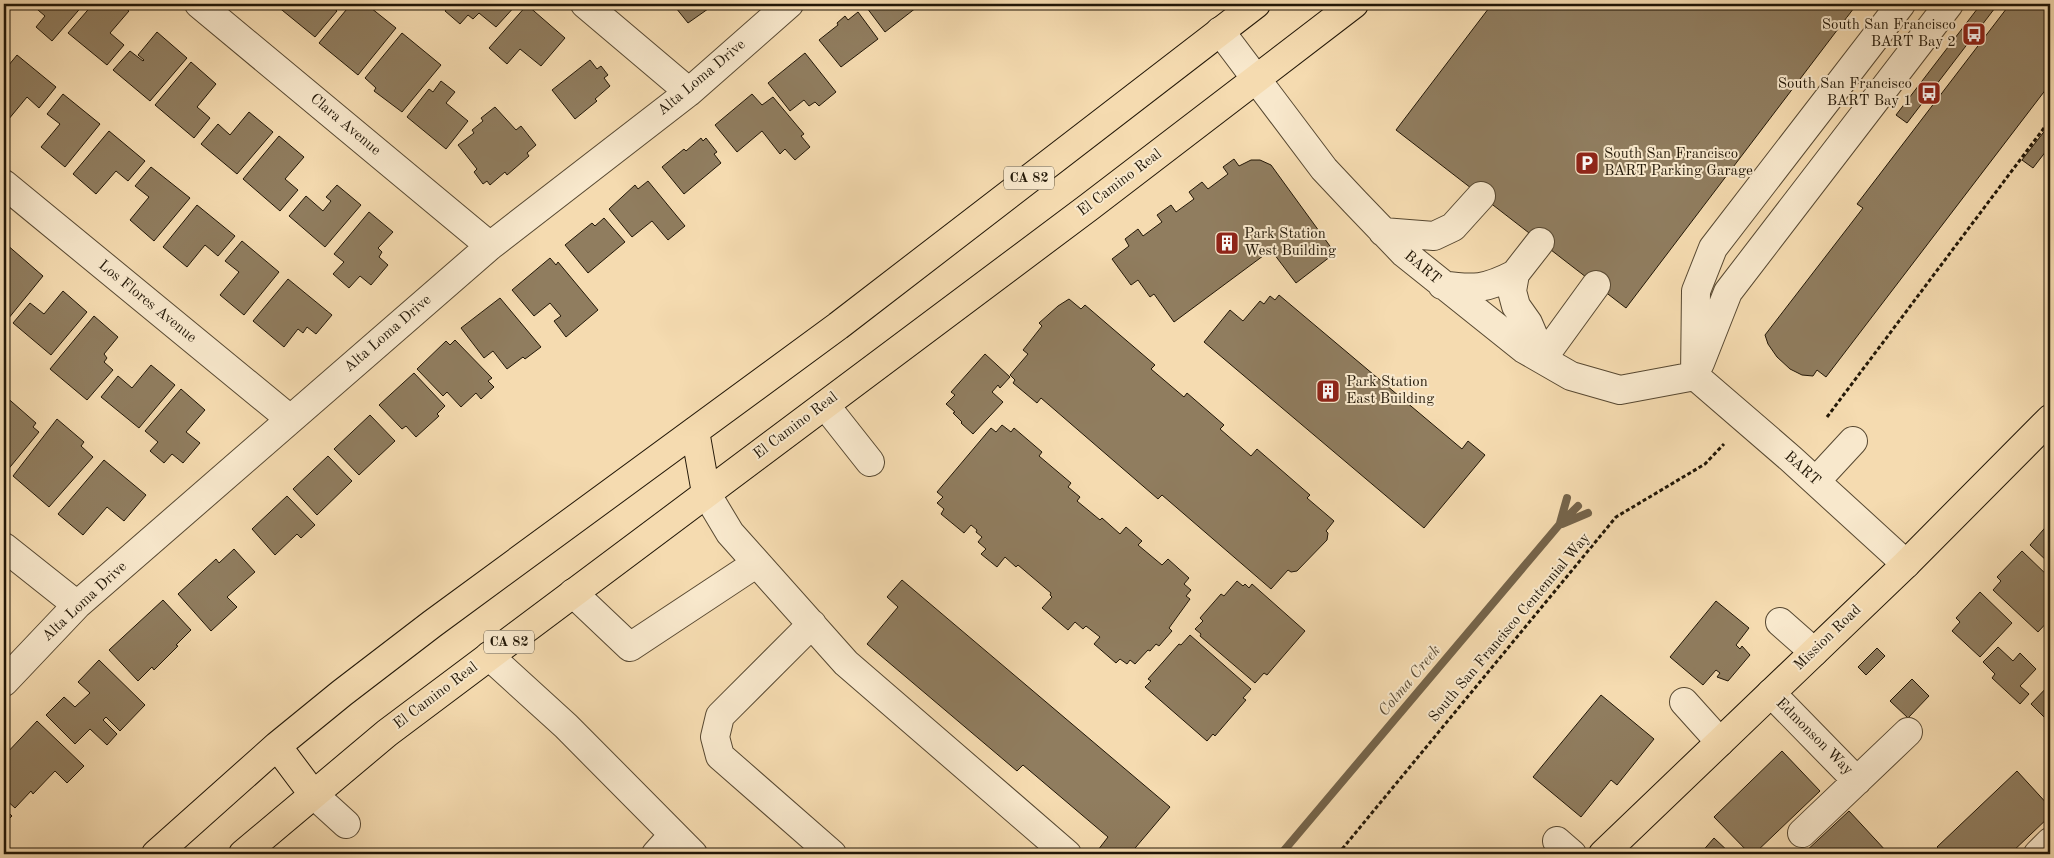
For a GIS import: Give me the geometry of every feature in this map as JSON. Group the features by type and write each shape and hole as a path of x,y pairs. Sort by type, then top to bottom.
{"main road":[{"name":"CA 82","path":"156,854 277,746 342,693 432,624 838,326 1256,4"},
{"name":"El Camino Real","path":"243,854 387,733 826,405 1354,4"},
{"name":"Mission Road","path":"1603,854 1906,564 2050,418"},
{"path":"695,431 706,493"},
{"path":"277,746 314,794"}],"street":[{"name":"Clara Avenue","path":"199,4 490,246"},
{"path":"585,4 689,92"},
{"name":"Alta Loma Drive","path":"4,682 77,605 490,246 689,92 789,4"},
{"path":"1695,376 1696,291 1713,248 1901,4"},
{"path":"1695,376 1728,292 1949,4"},
{"name":"BART","path":"1220,30 1324,169 1383,232 1404,253 1442,285 1524,349 1543,358 1571,376 1620,390 1695,376 1816,481 1906,564"},
{"name":"Los Flores Avenue","path":"4,184 290,420"},
{"path":"1383,232 1434,236 1453,227 1481,196"},
{"path":"1442,285 1469,289 1495,285 1515,274 1540,242"},
{"path":"1515,274 1512,290 1516,306 1528,322 1543,358"},
{"path":"1543,358 1596,285"},
{"path":"826,405 870,462"},
{"path":"1816,481 1853,441"},
{"path":"706,493 730,533 846,663 1051,849"},
{"path":"4,547 77,605"},
{"path":"573,593 630,647 757,563"},
{"path":"1780,622 1814,652"},
{"path":"812,624 720,716 715,737 720,756 832,854"},
{"path":"489,656 566,726 665,844 693,854"},
{"name":"Edmonson Way","path":"1771,693 1857,781"},
{"path":"1684,702 1720,742"},
{"name":"Edmonson Way","path":"1802,833 1908,732"},
{"path":"314,794 346,824"},
{"path":"2038,854 2050,842"}],"path":[{"path":"1827,416 2050,120"},
{"name":"South San Francisco Centennial Way","path":"1338,854 1616,518 1705,464 1724,444"}],"building":[{"path":"31,4 84,4 52,41 36,27 45,16"},
{"path":"93,4 120,4 129,11 110,33 124,45 107,65 68,33"},
{"path":"279,4 329,4 337,11 315,37 277,6"},
{"path":"351,4 366,4 396,28 358,75 319,43"},
{"path":"451,4 517,4 496,27 479,13 473,19 468,15 460,24 445,11"},
{"path":"679,4 715,4 688,23 676,8"},
{"path":"864,4 921,4 885,32"},
{"name":"South San Francisco BART Parking Garage","path":"1492,4 1857,4 1626,308 1396,130"},
{"path":"1981,4 1998,4 1907,123 1896,115"},
{"path":"2010,4 2050,4 2050,84 1826,377 1817,370 1813,376 1802,375 1790,369 1777,357 1768,344 1765,335 1863,208 1857,204"},
{"path":"527,5 565,38 541,66 520,49 507,64 489,48"},
{"path":"858,12 878,39 841,67 819,40 838,25 837,23 845,16 848,20"},
{"path":"157,32 187,58 150,101 113,70 130,51 143,61 138,55"},
{"path":"402,33 441,65 402,112 374,91 376,88 365,78"},
{"path":"4,44 10,50 4,57"},
{"path":"805,53 836,92 819,106 815,102 809,106 804,100 790,111 768,83"},
{"path":"17,55 56,87 39,108 27,97 8,120 4,116 4,71"},
{"path":"590,60 597,69 601,66 608,75 604,78 610,86 595,99 597,101 575,119 552,90"},
{"path":"191,62 216,84 197,107 210,118 194,138 155,105"},
{"path":"441,81 455,92 446,103 468,121 446,149 407,117 429,89 433,92"},
{"path":"63,94 100,124 65,167 41,147 60,124 47,114"},
{"path":"752,94 762,105 773,97 804,134 801,136 810,147 795,160 785,149 780,154 762,131 737,152 715,125"},
{"path":"495,107 516,130 521,126 536,145 527,153 529,156 507,175 505,172 490,185 487,181 483,184 474,172 477,169 458,145 474,133 472,130 483,121 481,118"},
{"path":"249,112 273,132 237,174 201,144 218,124 230,135"},
{"path":"2050,124 2050,146 2033,168 2022,160"},
{"path":"109,131 145,161 128,181 116,171 96,194 73,174"},
{"path":"279,136 304,157 285,179 298,190 280,211 243,179"},
{"path":"701,138 703,141 706,138 717,152 714,154 721,163 684,194 662,167"},
{"name":"Park Station West Building","path":"1234,159 1239,166 1251,160 1260,160 1271,165 1335,253 1296,283 1271,250 1174,322 1154,294 1150,297 1138,280 1131,285 1112,259 1129,246 1125,239 1138,229 1143,236 1162,222 1157,215 1171,205 1176,212 1194,199 1189,192 1202,182 1208,189 1228,174 1223,167"},
{"path":"151,167 190,198 154,241 130,220 149,197 135,186"},
{"path":"648,181 685,226 668,240 652,221 632,237 609,209 635,185 638,189"},
{"path":"337,185 361,205 325,247 289,216 306,196 323,211 331,201 326,197"},
{"path":"197,205 235,236 218,256 205,245 187,267 163,247"},
{"path":"369,212 393,232 378,248 382,252 379,257 388,265 371,285 360,276 349,288 333,274 344,262 334,254"},
{"path":"604,218 625,242 588,273 565,245 592,223 595,226"},
{"path":"242,241 279,272 244,315 220,295 239,272 225,261"},
{"path":"6,244 43,276 8,319 4,315 4,247"},
{"path":"550,258 556,265 558,262 598,310 566,337 554,321 561,316 550,303 534,316 512,290"},
{"path":"288,279 332,315 316,334 307,327 303,333 298,329 284,347 253,321"},
{"path":"63,291 87,312 51,355 13,323 30,303 44,314"},
{"name":"Park Station East Building","path":"1279,295 1462,449 1468,441 1485,455 1424,528 1204,342 1230,310 1243,321 1260,301 1264,304 1270,296 1275,300"},
{"path":"500,298 541,347 507,369 493,351 484,358 461,328"},
{"path":"1069,299 1081,309 1085,305 1155,365 1151,369 1184,397 1187,393 1224,425 1220,429 1251,456 1257,449 1310,495 1307,498 1334,521 1326,531 1328,533 1327,540 1297,571 1291,572 1288,570 1271,589 1162,495 1158,499 1041,398 1037,403 1013,383 1015,380 1010,375 1028,354 1023,350 1042,326 1039,323"},
{"path":"94,316 118,337 104,354 107,358 104,362 113,370 87,400 50,369"},
{"path":"455,340 492,378 488,381 494,387 481,399 476,393 461,407 447,392 443,396 417,369 446,341 450,345"},
{"path":"985,354 1010,377 1000,388 998,385 992,392 1003,402 973,434 961,423 953,413 955,412 946,404 955,395 951,392"},
{"path":"151,365 175,385 139,428 101,397 118,376 132,388"},
{"path":"414,373 445,406 437,414 439,416 416,437 406,426 402,429 379,405"},
{"path":"181,389 205,410 186,432 200,443 183,463 172,454 164,463 150,451 158,442 145,431"},
{"path":"4,395 36,423 33,427 39,432 6,472 4,470"},
{"path":"370,415 395,441 359,475 334,449"},
{"path":"57,419 84,442 81,446 93,457 49,507 13,476"},
{"path":"1002,425 1011,432 1014,428 1042,452 1039,456 1071,483 1068,487 1080,497 1077,501 1100,520 1102,518 1120,534 1126,527 1142,541 1138,545 1162,565 1168,559 1189,578 1184,584 1191,590 1186,596 1190,599 1169,628 1172,631 1159,646 1156,644 1150,651 1148,650 1135,664 1130,660 1127,664 1120,659 1116,663 1094,644 1100,637 1086,626 1083,629 1075,622 1068,630 1042,608 1052,597 1051,593 1018,565 1016,567 1005,557 997,567 981,554 986,549 978,542 982,537 976,532 977,530 971,525 964,533 941,514 944,509 937,503 943,497 937,492 991,428 996,432"},
{"path":"328,456 352,481 317,515 293,489"},
{"path":"104,460 146,495 124,521 107,507 83,535 58,514"},
{"path":"287,496 315,525 301,538 297,534 275,555 252,529"},
{"path":"2050,522 2050,564 2030,545"},
{"path":"234,549 255,572 227,597 237,607 211,631 178,594 216,559 219,563"},
{"path":"2022,551 2050,578 2050,619 2038,632 1993,590 2001,581 1997,577"},
{"path":"902,580 1170,807 1130,854 1103,854 1098,850 1108,837 1023,765 1017,771 867,644 898,607 887,597"},
{"path":"1237,581 1249,588 1252,584 1305,631 1267,675 1264,673 1255,683 1200,636 1201,634 1195,629 1203,621 1200,618 1221,594 1224,596"},
{"path":"1980,592 2012,623 1980,657 1952,631 1960,622 1956,618"},
{"path":"163,600 191,630 154,670 152,667 138,681 109,650"},
{"path":"1716,601 1749,628 1736,645 1740,649 1742,646 1750,655 1728,681 1717,677 1720,673 1716,670 1703,685 1670,657"},
{"path":"1190,635 1251,689 1243,698 1246,700 1215,736 1213,734 1207,741 1145,687 1151,681 1148,679 1179,644 1181,645"},
{"path":"1998,647 2013,661 2020,653 2036,669 2020,686 2029,694 2020,704 1992,678 1995,674 1983,662"},
{"path":"1877,648 1885,656 1866,675 1858,667"},
{"path":"99,660 145,705 120,731 106,717 103,720 117,734 107,745 90,729 75,744 46,715 64,697 75,707 90,693 78,682"},
{"path":"1912,679 1929,696 1908,718 1890,701"},
{"path":"2050,684 2050,723 2031,704"},
{"path":"1601,695 1654,739 1617,785 1611,780 1581,817 1533,777"},
{"path":"37,721 84,766 67,783 55,771 33,794 31,791 15,808 4,798 4,756"},
{"path":"1782,751 1820,791 1754,854 1750,854 1714,817"},
{"path":"2017,771 2050,807 2050,816 2010,854 1944,854 1937,847"},
{"path":"4,808 12,816 4,824"},
{"path":"1849,811 1887,852 1885,854 1803,854"},
{"path":"1714,838 1731,854 1700,854"}],"waterway":[{"name":"Colma Creek","path":"1560,523 1567,498"},
{"name":"Colma Creek","path":"1281,854 1559,525 1578,506"},
{"name":"Colma Creek","path":"1562,524 1588,513"}],"place":[{"name":"South San Francisco BART Bay 2","path":"1974,34"},
{"name":"South San Francisco BART Bay 1","path":"1929,93"},
{"name":"South San Francisco BART Parking Garage","path":"1587,163"},
{"name":"Park Station West Building","path":"1227,243"},
{"name":"Park Station East Building","path":"1328,391"}]}
